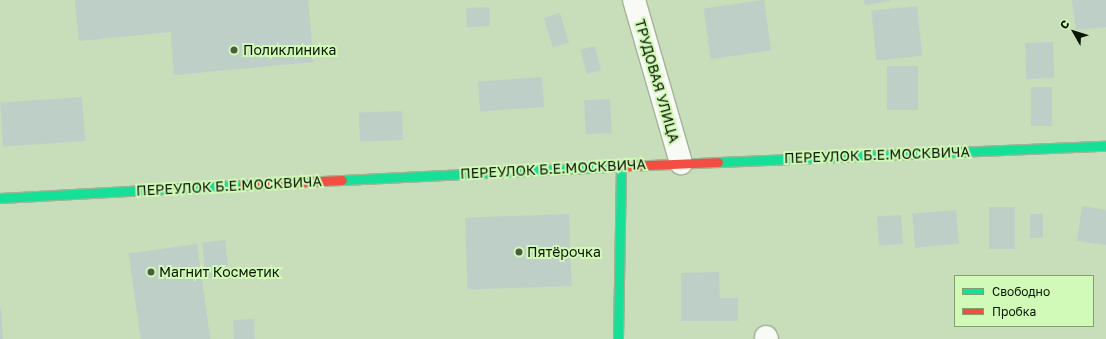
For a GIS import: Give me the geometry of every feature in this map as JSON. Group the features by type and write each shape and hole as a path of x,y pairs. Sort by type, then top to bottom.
{"street":[{"name":"ТРУДОВАЯ УЛИЦА","path":"634,0 681,163"},
{"name":"ПЕРЕУЛОК Б.Е.МОСКВИЧА","path":"0,198 681,163 1106,146"},
{"path":"618,339 621,166"}],"building":[{"path":"75,0 308,0 314,62 174,75 171,32 79,41"},
{"path":"764,0 771,51 711,59 704,8"},
{"path":"864,0 890,0 890,1 865,5"},
{"path":"1072,0 1106,0 1106,27 1076,30"},
{"path":"917,6 922,56 876,61 871,11"},
{"path":"489,7 490,26 467,27 466,8"},
{"path":"560,13 569,43 553,48 544,18"},
{"path":"1053,42 1054,78 1026,79 1025,43"},
{"path":"595,46 601,70 586,74 580,50"},
{"path":"887,66 918,66 918,110 887,110"},
{"path":"542,77 544,107 480,111 478,81"},
{"path":"1031,87 1052,87 1052,126 1031,126"},
{"path":"82,97 85,141 3,147 0,103"},
{"path":"610,99 612,133 586,134 584,100"},
{"path":"402,111 403,140 360,141 359,113"},
{"path":"1082,206 1106,210 1106,245 1077,241"},
{"path":"989,207 1015,207 1015,249 989,249"},
{"path":"956,210 959,244 915,248 912,214"},
{"name":"Пятёрочка","path":"569,214 572,286 468,290 465,218"},
{"path":"1030,214 1043,214 1043,238 1030,238"},
{"path":"901,215 903,244 879,246 877,217"},
{"path":"225,240 229,276 206,278 202,242"},
{"path":"197,244 210,339 141,339 129,254"},
{"path":"719,272 720,298 738,298 738,321 681,321 681,273"},
{"path":"1,308 3,339 0,339"},
{"path":"254,319 255,339 234,339 233,320"}],"traffic: fast":[{"path":"718,162 1106,146"},
{"path":"618,339 621,166"},
{"path":"342,180 624,166"},
{"path":"0,198 243,185"}],"traffic: jam":[{"path":"624,166 718,162"},
{"path":"243,185 342,180"}],"place":[{"name":"Поликлиника","path":"234,50"},
{"name":"Пятёрочка","path":"519,252"},
{"name":"Магнит Косметик","path":"151,272"}]}
